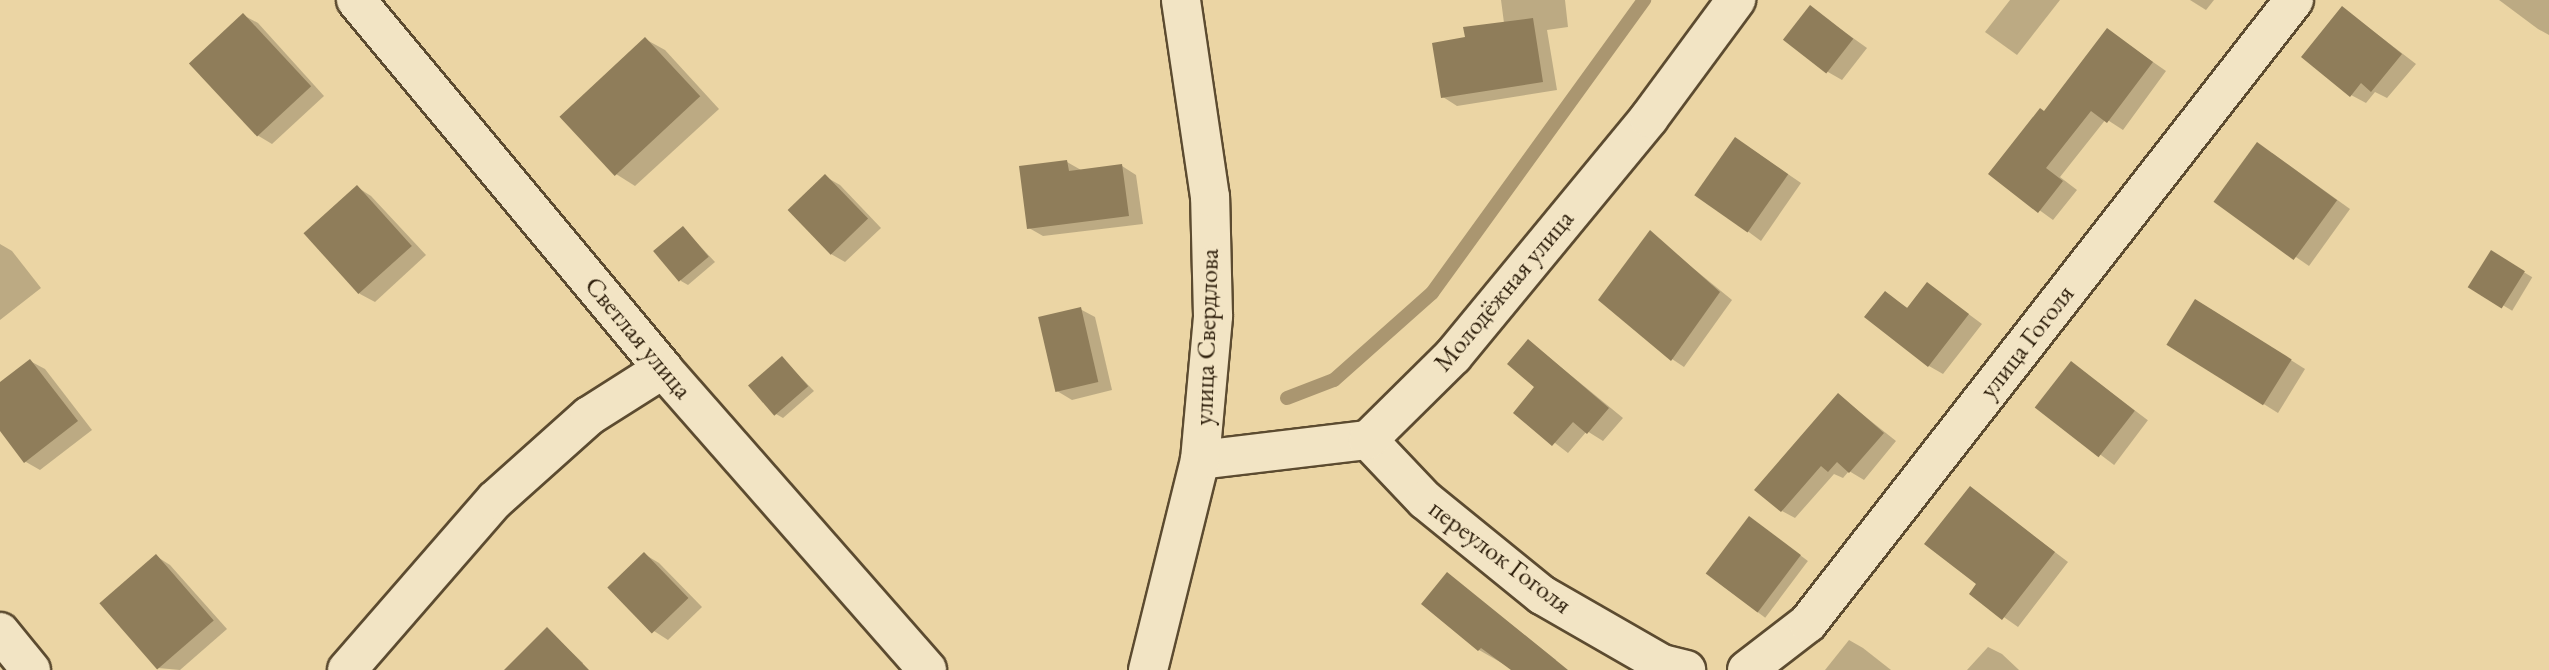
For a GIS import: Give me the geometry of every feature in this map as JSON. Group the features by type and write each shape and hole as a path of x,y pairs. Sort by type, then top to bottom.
{"street":[{"name":"Светлая улица","path":"356,0 663,369 927,670"},
{"name":"улица Свердлова","path":"1148,670 1200,460 1213,316 1210,197 1181,0"},
{"name":"Молодёжная улица","path":"1368,440 1453,356 1649,118 1736,0"},
{"name":"улица Гоголя","path":"1747,670 1808,623 2294,0"},
{"path":"347,670 495,500 589,416 663,369"},
{"path":"1200,460 1368,440"},
{"name":"переулок Гоголя","path":"1368,440 1425,500 1542,595 1662,664 1686,670"},
{"path":"0,632 31,670"}],"building":[{"path":"1810,5 1853,39 1826,74 1783,40"},
{"path":"2342,6 2402,54 2371,92 2361,83 2350,97 2301,57"},
{"path":"243,13 311,86 257,137 189,63"},
{"path":"1533,18 1543,82 1441,98 1432,43 1465,37 1463,27"},
{"path":"2107,28 2153,62 2107,123 2091,111 2046,168 2063,181 2038,213 1988,174 2040,108 2044,111"},
{"path":"645,37 700,96 615,176 559,117"},
{"path":"1735,137 1788,174 1748,232 1694,195"},
{"path":"2257,142 2337,200 2294,260 2214,202"},
{"path":"1067,160 1069,171 1122,164 1129,216 1027,229 1019,166"},
{"path":"825,174 868,219 831,255 788,210"},
{"path":"357,185 412,246 358,294 303,233"},
{"path":"683,226 709,257 679,282 653,251"},
{"path":"1650,230 1720,292 1671,361 1598,300"},
{"path":"2491,250 2525,271 2502,309 2468,287"},
{"path":"1927,282 1969,314 1928,367 1864,317 1885,291 1907,308"},
{"path":"2195,299 2292,359 2263,405 2166,345"},
{"path":"1081,307 1098,382 1055,392 1038,317"},
{"path":"1528,339 1609,408 1587,434 1573,422 1552,446 1513,413 1534,387 1507,364"},
{"path":"782,356 808,386 774,416 748,386"},
{"path":"30,359 78,421 24,463 0,431 0,382"},
{"path":"2071,361 2135,411 2099,457 2035,407"},
{"path":"1838,393 1884,433 1849,473 1837,462 1828,472 1821,466 1781,512 1754,490"},
{"path":"1970,486 2055,552 2002,620 1969,594 1976,584 1924,544"},
{"path":"1749,516 1801,555 1758,613 1706,574"},
{"path":"644,552 688,598 652,633 607,587"},
{"path":"156,554 214,620 157,670 99,603"},
{"path":"1447,572 1568,670 1511,670 1481,648 1478,651 1421,604"},
{"path":"547,627 589,670 504,670"}],"waterway":[{"path":"1287,398 1334,380 1432,293 1644,0"}]}
